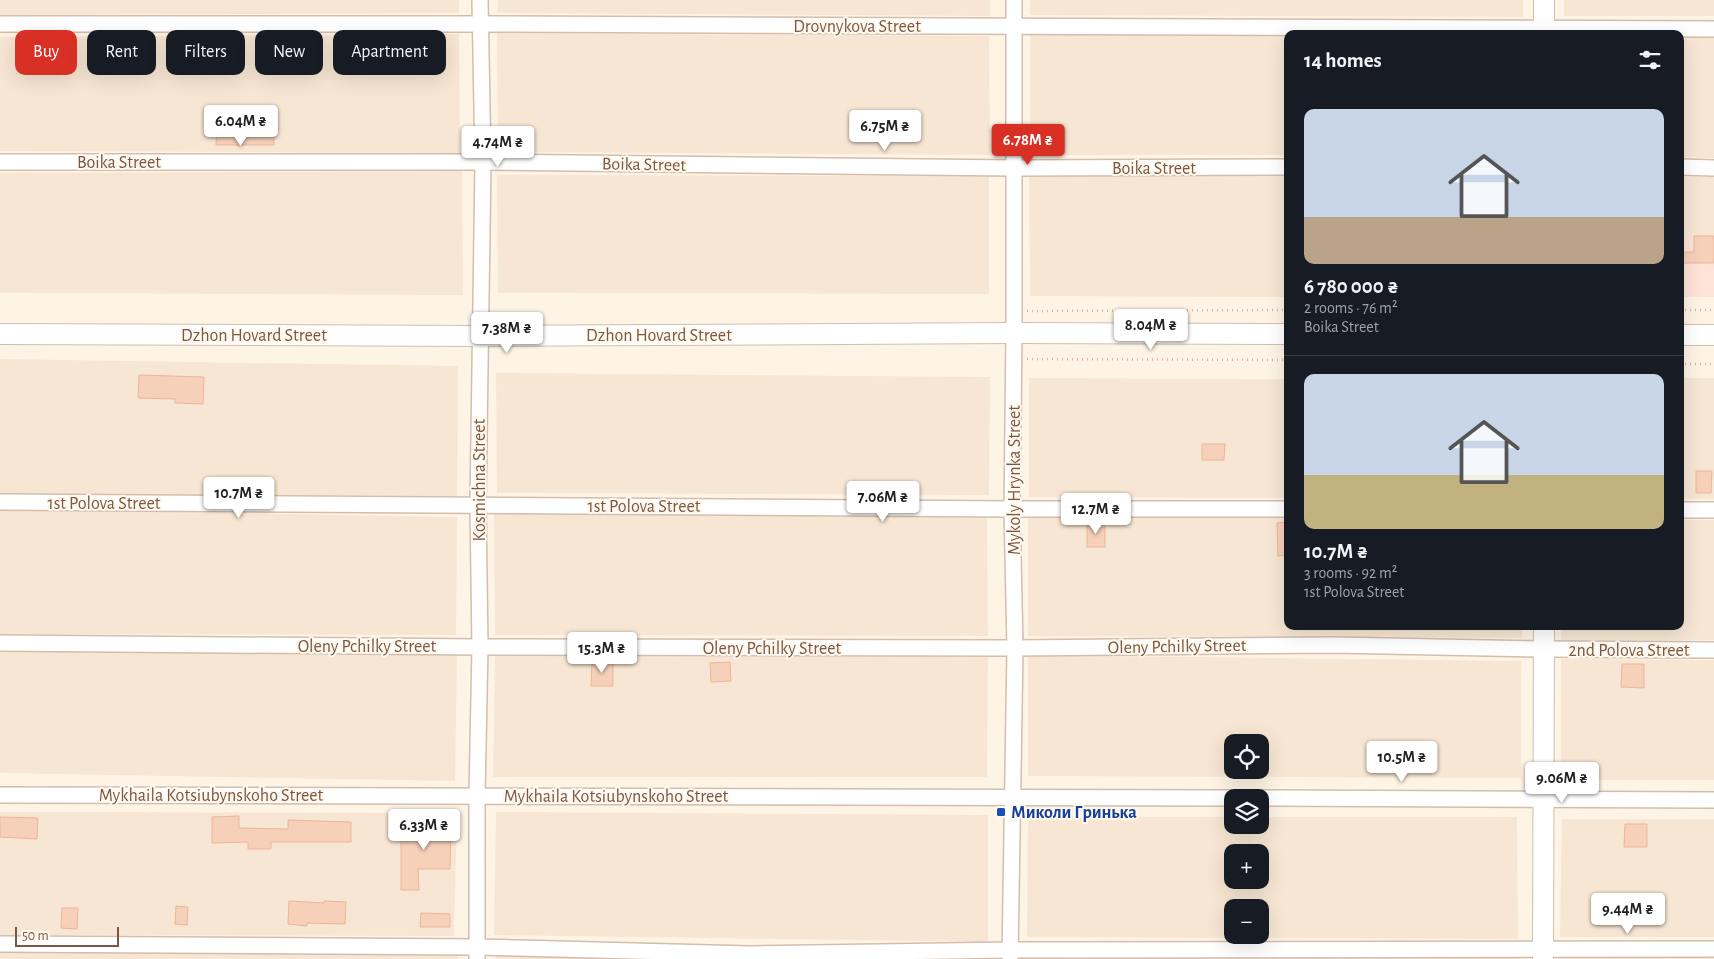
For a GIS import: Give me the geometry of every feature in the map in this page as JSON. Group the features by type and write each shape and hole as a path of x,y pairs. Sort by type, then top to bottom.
{"street":[{"name":"Kosmichna Street","path":"477,953 477,796 480,647 478,505 483,162 480,0"},
{"name":"Mykoly Hrynka Street","path":"1010,954 1015,648 1012,509 1014,0"},
{"path":"1544,0 1544,30"},
{"name":"Drovnykova Street","path":"0,24 1014,26 1367,30"},
{"name":"Drovnykova Street","path":"1657,30 1714,29"},
{"name":"Boika Street","path":"0,162 483,162 1013,168 1284,167"},
{"path":"1684,167 1714,168"},
{"name":"Dzhon Hovard Street","path":"0,334 480,336 1014,333 1284,334"},
{"path":"1684,335 1714,335"},
{"name":"1st Polova Street","path":"0,502 1284,509"},
{"path":"1684,510 1714,510"},
{"path":"1543,954 1544,630"},
{"name":"Oleny Pchilky Street","path":"0,643 480,647 1015,648 1334,645 1544,649"},
{"name":"2nd Polova Street","path":"1544,649 1714,650"},
{"name":"Mykhaila Kotsiubynskoho Street","path":"0,795 1224,798"},
{"path":"1269,798 1714,800"},
{"path":"0,944 477,953 750,954 1543,954 1714,949"}],"path":[{"path":"1014,311 1284,310"},
{"path":"1684,310 1714,310"},
{"path":"1014,359 1284,360"},
{"path":"1684,364 1714,364"}],"shaded area":[{"path":"0,0 459,0 459,13 0,15"},
{"path":"498,0 990,0 990,16 497,13"},
{"path":"1030,0 1523,0 1523,17 1030,15"},
{"path":"1564,0 1714,0 1714,16 1564,16"},
{"path":"497,33 989,36 990,155 498,152"},
{"path":"446,34 459,34 460,153 0,151 0,37 15,37 15,75 77,75 77,36 87,36 87,75 156,75 156,36 166,36 166,75 245,75 245,35 255,35 255,75 323,75 323,35 333,35 333,75 446,75"},
{"path":"1030,35 1284,35 1284,155 1030,155"},
{"path":"1684,36 1714,36 1714,158 1684,157"},
{"path":"462,171 463,295 0,293 0,173"},
{"path":"497,175 989,176 989,294 498,293"},
{"path":"1029,176 1284,176 1284,297 1030,296"},
{"path":"1684,177 1714,177 1714,235 1684,235"},
{"path":"1684,235 1714,235 1714,297 1684,297"},
{"path":"0,359 458,366 457,496 0,494"},
{"path":"496,373 990,377 989,495 497,493"},
{"path":"1029,378 1284,379 1284,498 1029,497"},
{"path":"1684,378 1714,378 1714,499 1684,499"},
{"path":"0,509 457,517 456,635 0,634"},
{"path":"494,513 987,518 988,636 495,635"},
{"path":"1028,517 1284,517 1284,630 1522,630 1522,638 1028,636"},
{"path":"1684,520 1714,520 1714,640 1561,640 1561,630 1684,630"},
{"path":"0,651 457,654 455,781 0,773"},
{"path":"1028,655 1521,661 1521,778 1269,777 1269,734 1224,734 1224,777 1028,776"},
{"path":"495,656 988,657 987,777 493,777"},
{"path":"1561,659 1714,660 1714,780 1561,780"},
{"path":"0,812 457,813 454,936 0,935"},
{"path":"496,812 988,815 988,942 494,935"},
{"path":"1028,817 1224,817 1224,834 1269,834 1269,817 1517,817 1518,939 1269,938 1269,899 1224,899 1224,938 1027,937"},
{"path":"1562,819 1714,819 1714,937 1560,937"},
{"path":"0,951 458,955 458,959 0,959"},
{"path":"496,956 986,957 986,959 496,959"},
{"path":"1028,957 1521,958 1521,959 1028,959"},
{"path":"1559,957 1714,957 1714,959 1559,959"}],"building":[{"path":"254,118 274,119 274,145 216,145 217,119 254,120"},
{"path":"1694,236 1714,236 1714,263 1684,263 1684,252 1694,252"},
{"path":"139,375 204,377 203,404 175,403 175,399 138,398"},
{"path":"1202,444 1225,444 1224,460 1202,460"},
{"path":"1696,471 1712,471 1711,493 1696,493"},
{"path":"1284,522 1284,555 1278,556 1277,523"},
{"path":"1087,523 1105,523 1105,547 1087,547"},
{"path":"592,662 613,663 613,686 591,686"},
{"path":"730,662 731,681 711,682 710,663"},
{"path":"1622,664 1644,664 1644,688 1621,687"},
{"path":"239,816 239,828 288,829 288,820 351,822 351,842 271,842 271,849 248,849 248,842 212,843 212,817"},
{"path":"0,817 38,818 37,839 0,837"},
{"path":"433,819 451,820 450,869 418,869 419,890 401,890 401,826 432,826"},
{"path":"1625,824 1647,824 1647,847 1624,847"},
{"path":"289,901 346,902 345,924 307,923 307,926 288,924"},
{"path":"176,906 188,907 187,925 175,924"},
{"path":"62,908 78,908 77,929 61,928"},
{"path":"421,913 450,914 450,927 420,927"}],"place":[{"name":"Миколи Гринька","path":"1001,812"}]}
